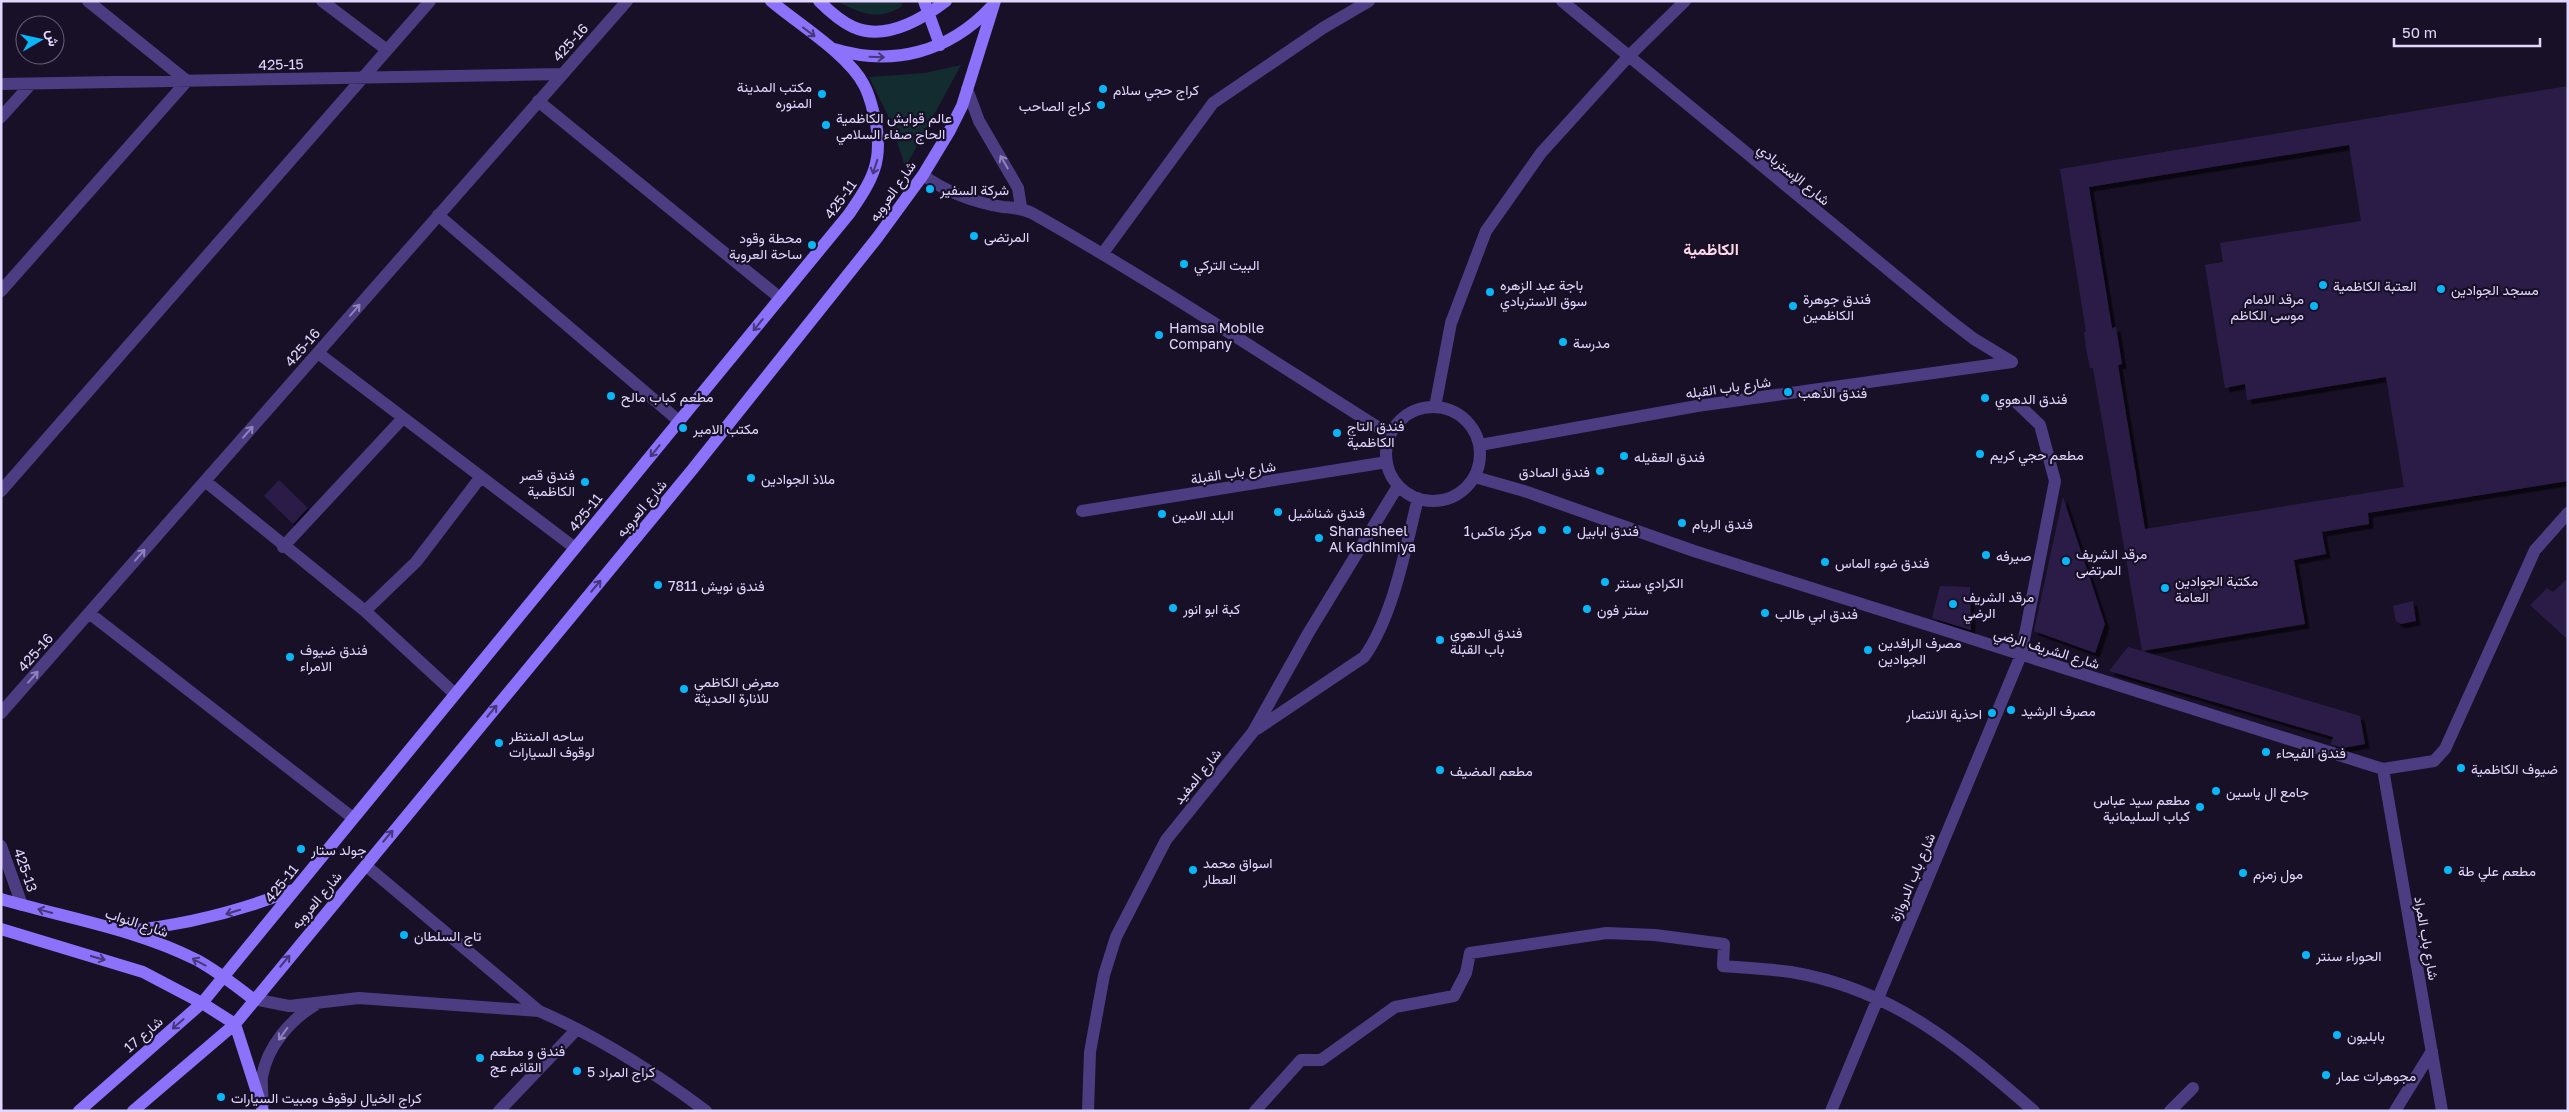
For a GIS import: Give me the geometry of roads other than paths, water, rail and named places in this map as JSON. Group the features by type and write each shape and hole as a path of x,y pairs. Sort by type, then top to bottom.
{"street":[{"path":"1,291 187,81 88,1"},
{"path":"322,1 387,50"},
{"path":"1,491 430,1"},
{"name":"425-16","path":"1,714 627,1"},
{"name":"425-11","path":"224,976 849,214 870,184 879,156 875,119 871,100 864,84 852,68 830,47 771,1"},
{"path":"819,1 838,18 854,27 871,32 887,30 926,8 946,1"},
{"path":"1103,253 1213,103 1322,28 1369,1"},
{"name":"شارع الإستربادي","path":"1562,1 1948,319 1974,339 2012,362"},
{"path":"1435,407 1451,323 1486,231 1541,153 1628,57 1685,1"},
{"name":"425-11","path":"830,47 851,54 874,58 911,54 940,45 960,35 993,2"},
{"name":"شارع العروبه","path":"253,999 692,470 877,238 923,174 949,132 967,89 993,2"},
{"path":"926,8 940,45"},
{"name":"425-15","path":"1,84 561,74"},
{"path":"1,117 31,84"},
{"path":"967,89 979,121 1018,188 1021,207"},
{"path":"538,101 780,298"},
{"path":"923,174 937,186 978,200 1003,207 1021,207 1103,253 1390,435"},
{"path":"438,215 679,421"},
{"path":"318,352 480,478 575,548"},
{"name":"شارع باب القبله","path":"1480,445 1697,406 2012,362"},
{"name":"شارع باب الدروازة","path":"1831,1111 2021,655 2055,480 2040,425 2018,404"},
{"path":"1435,407 1450,410 1464,418 1474,430 1480,445 1480,461 1475,477 1466,489 1453,497 1438,501 1418,498 1398,486 1387,462 1386,448 1390,435 1398,423 1408,414 1421,408 1435,407"},
{"path":"283,547 403,418"},
{"name":"شارع باب القبلة","path":"1082,511 1387,462"},
{"name":"شارع الشريف الرضي","path":"1475,477 1694,551 2382,770"},
{"path":"364,611 416,562 480,478"},
{"path":"205,481 283,547 364,611 455,694"},
{"name":"شارع المفيد","path":"1088,1111 1090,1052 1104,975 1116,937 1166,840 1253,732 1309,632 1398,486"},
{"path":"1253,732 1364,657 1374,643 1385,615 1418,498"},
{"path":"2382,770 2434,761 2445,748 2535,550 2568,513"},
{"path":"89,613 353,818"},
{"name":"شارع باب المراد","path":"2382,770 2442,1111"},
{"name":"425-13","path":"1,846 22,905"},
{"path":"370,869 539,1011 577,1029 654,1072 706,1111"},
{"path":"122,932 166,927 210,918 254,906 295,889"},
{"name":"شارع النواب","path":"1,899 122,932 172,949 224,976 253,999"},
{"path":"1,929 143,972 202,1003 235,1024 264,1111"},
{"path":"1256,1111 1301,1060 1322,1060 1396,1007 1454,996 1466,973 1470,953 1607,933 1655,935 1724,944 1723,966 1791,972 1847,987 1877,999 1910,1014 1944,1036 2034,1111"},
{"name":"شارع 17","path":"79,1111 202,1003 224,976"},
{"path":"133,1111 235,1024 253,999 289,1006 359,998 539,1011"},
{"path":"264,1111 262,1078 267,1061 288,1026 302,1013 319,1003"},
{"path":"499,1111 577,1029"},
{"path":"2395,1111 2432,1051"},
{"path":"2170,1111 2193,1088"}],"place":[{"name":"كراج حجي سلام","path":"1103,89"},
{"name":"مكتب المدينة المنوره","path":"822,94"},
{"name":"كراج الصاحب","path":"1101,105"},
{"name":"عالم قوايش الكاظمية الحاج صفاء السلامي","path":"826,125"},
{"name":"شركة السفير","path":"930,189"},
{"name":"المرتضى","path":"974,236"},
{"name":"محطة وقود ساحة العروبة","path":"812,245"},
{"name":"البيت التركي","path":"1184,264"},
{"name":"العتبة الكاظمية","path":"2323,285"},
{"name":"مسجد الجوادين","path":"2441,289"},
{"name":"باجة عبد الزهره سوق الاستربادي","path":"1490,292"},
{"name":"فندق جوهرة الكاظمين","path":"1793,306"},
{"name":"مرقد الامام موسى الكاظم","path":"2314,306"},
{"name":"Hamsa Mobile Company","path":"1159,335"},
{"name":"مدرسة","path":"1563,342"},
{"name":"فندق الذهب","path":"1788,392"},
{"name":"مطعم كباب مالح","path":"611,396"},
{"name":"فندق الدهوي","path":"1985,398"},
{"name":"مكتب الامير","path":"683,428"},
{"name":"فندق التاج الكاظمية","path":"1337,433"},
{"name":"مطعم حجي كريم","path":"1980,454"},
{"name":"فندق العقيله","path":"1624,456"},
{"name":"فندق الصادق","path":"1600,471"},
{"name":"ملاذ الجوادين","path":"751,478"},
{"name":"فندق قصر الكاظمية","path":"585,482"},
{"name":"فندق شناشيل","path":"1278,512"},
{"name":"البلد الامين","path":"1162,514"},
{"name":"فندق الريام","path":"1682,523"},
{"name":"مركز ماكس1","path":"1542,530"},
{"name":"فندق ابابيل","path":"1567,530"},
{"name":"Shanasheel Al Kadhimiya","path":"1319,538"},
{"name":"صيرفه","path":"1986,555"},
{"name":"مرقد الشريف المرتضى","path":"2066,561"},
{"name":"فندق ضوء الماس","path":"1825,562"},
{"name":"الكرادي سنتر","path":"1605,582"},
{"name":"فندق نويش 7811","path":"658,585"},
{"name":"مكتبة الجوادين العامة","path":"2165,588"},
{"name":"مرقد الشريف الرضي","path":"1953,604"},
{"name":"كبة ابو انور","path":"1173,608"},
{"name":"سنتر فون","path":"1587,609"},
{"name":"فندق ابي طالب","path":"1765,613"},
{"name":"فندق الدهوي باب القبلة","path":"1440,640"},
{"name":"مصرف الرافدين الجوادين","path":"1868,650"},
{"name":"فندق ضيوف الامراء","path":"290,657"},
{"name":"معرض الكاظمي للانارة الحديثة","path":"684,689"},
{"name":"مصرف الرشيد","path":"2011,710"},
{"name":"احذية الانتصار","path":"1992,713"},
{"name":"ساحه المنتظر لوقوف السيارات","path":"499,743"},
{"name":"فندق الفيحاء","path":"2266,752"},
{"name":"ضيوف الكاظمية","path":"2461,768"},
{"name":"مطعم المضيف","path":"1440,770"},
{"name":"جامع ال ياسين","path":"2216,791"},
{"name":"مطعم سيد عباس كباب السليمانية","path":"2200,807"},
{"name":"جولد ستار","path":"301,849"},
{"name":"اسواق محمد العطار","path":"1193,870"},
{"name":"مطعم علي طة","path":"2448,870"},
{"name":"مول زمزم","path":"2243,873"},
{"name":"تاج السلطان","path":"404,935"},
{"name":"الحوراء سنتر","path":"2306,955"},
{"name":"بابليون","path":"2337,1035"},
{"name":"فندق و مطعم القائم عج","path":"480,1058"},
{"name":"كراج المراد 5","path":"577,1071"},
{"name":"مجوهرات عمار","path":"2326,1075"},
{"name":"كراج الخيال لوقوف ومبيت السيارات","path":"221,1097"}],"district":[{"name":"الكاظمية","path":"1711,249"}]}
